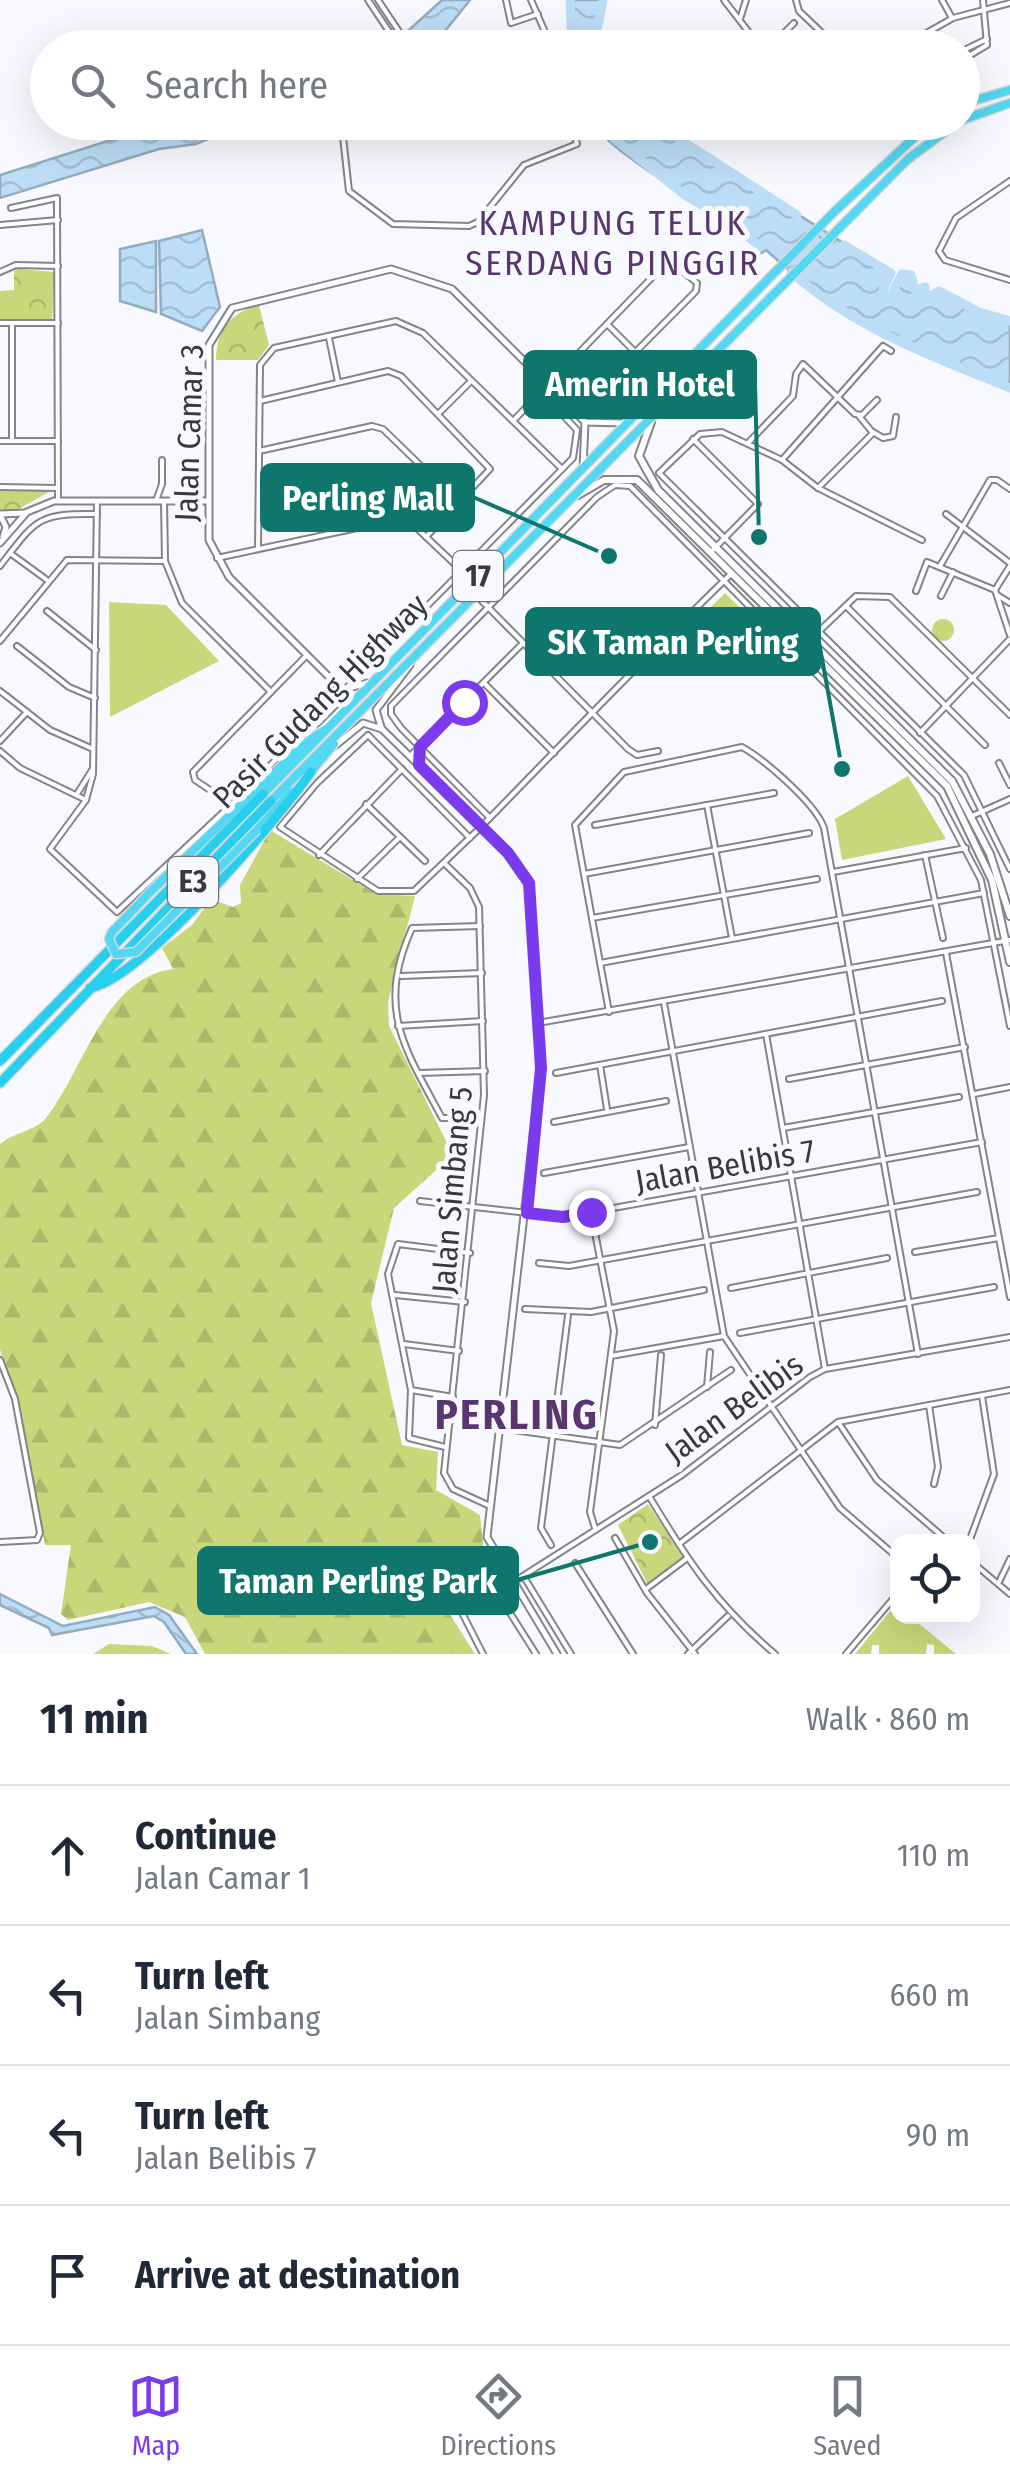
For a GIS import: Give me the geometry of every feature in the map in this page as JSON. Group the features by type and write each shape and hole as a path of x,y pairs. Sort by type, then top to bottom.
{"highway":[{"path":"980,99 1010,90"},
{"name":"Pasir Gudang Highway","path":"980,114 1010,103"},
{"name":"Pasir Gudang Highway","path":"0,1083 374,681 835,211 912,140"},
{"name":"Pasir Gudang Highway","path":"0,1060 414,660 908,159 934,140"},
{"path":"331,726 316,734 112,932 109,940 116,954 136,952 311,772 362,709"},
{"path":"89,988 100,986 150,951 274,822 311,772"}],"main road":[{"path":"651,422 639,452 643,469 658,490 731,574 947,786 992,880 1010,962"},
{"path":"572,498 604,480 637,480 713,550 738,567 952,780 999,875 1010,916"}],"street":[{"path":"368,0 388,30"},
{"path":"378,0 399,30"},
{"path":"506,0 511,23 538,14"},
{"path":"531,0 544,30"},
{"path":"724,0 748,30"},
{"path":"740,19 746,0"},
{"path":"796,0 800,12 819,30"},
{"path":"942,0 953,18"},
{"path":"984,0 987,42"},
{"path":"932,30 953,18 1010,2"},
{"path":"787,30 794,23"},
{"path":"980,45 987,42"},
{"path":"980,47 987,42"},
{"path":"342,140 349,191 393,224 458,227 478,222 524,165 578,144 577,140"},
{"path":"1010,182 956,218 939,251 945,260 1010,280"},
{"path":"11,208 57,198 58,501"},
{"path":"0,225 58,220"},
{"path":"513,422 665,264 675,265 698,287 587,401"},
{"path":"0,272 16,265 58,266"},
{"name":"Jalan Camar 3","path":"342,690 229,577 207,535 208,345 232,308 246,301 392,270 409,272 452,289 584,422"},
{"path":"258,549 260,365 274,348 396,320 423,333 562,470"},
{"path":"0,323 58,323"},
{"path":"12,323 12,441"},
{"path":"607,324 635,352"},
{"path":"329,338 338,382"},
{"path":"782,460 883,346 891,351"},
{"path":"748,443 793,396 796,374 804,364 883,438 893,436 896,417"},
{"path":"260,401 388,371 402,376 490,469 426,537"},
{"path":"439,414 471,381"},
{"path":"97,501 95,750 86,800 50,850 116,912 232,804 562,470 576,450 578,433 541,392"},
{"path":"858,416 877,400"},
{"path":"582,470 584,422 610,426 638,413"},
{"path":"259,451 372,426 383,429 459,502"},
{"path":"922,540 818,488 782,460 715,431 694,439 659,473 964,775 1010,870"},
{"path":"818,488 873,432"},
{"path":"694,439 758,504 713,550"},
{"path":"0,441 58,441"},
{"path":"162,460 160,501 165,561 190,613 271,692"},
{"path":"259,498 364,478 461,570"},
{"path":"940,566 990,480 998,480 1010,489"},
{"path":"490,818 420,747 391,714 391,706 597,497 615,485 630,486 937,796 966,848 984,893 1010,1026"},
{"path":"0,487 58,488"},
{"path":"0,514 28,512 58,501 207,501"},
{"path":"217,558 371,526 393,506"},
{"path":"1,541 28,512"},
{"path":"0,514 14,526"},
{"path":"0,514 6,527 1,541"},
{"path":"0,566 46,516 97,514"},
{"path":"919,734 1010,637 996,593 1010,564 946,514"},
{"path":"10,553 48,580"},
{"path":"0,640 67,560 165,561"},
{"path":"916,591 926,563 953,572 1010,603"},
{"path":"470,838 368,734 317,783 280,828 380,892 414,891 444,863 470,838 490,818 738,567"},
{"path":"942,596 953,572"},
{"path":"477,596 628,749 641,755 658,752"},
{"path":"810,640 856,596 890,597 1010,715"},
{"path":"846,606 985,744"},
{"path":"47,611 96,650"},
{"path":"410,756 524,643"},
{"path":"17,646 69,686 95,698"},
{"path":"232,804 194,777 193,772 307,655"},
{"path":"382,729 376,710 414,660"},
{"path":"342,690 374,681"},
{"path":"484,683 554,752"},
{"path":"316,734 345,705 342,690"},
{"path":"0,691 50,730 95,750"},
{"path":"0,741 27,712"},
{"path":"330,750 363,722 382,729 508,853 529,883 541,1068 487,1537 557,1654"},
{"path":"404,750 420,747"},
{"path":"419,765 420,747"},
{"path":"608,1012 575,824 624,772 742,747 756,755 820,818 918,1354"},
{"path":"0,752 20,768 86,800"},
{"path":"641,755 644,766"},
{"path":"999,763 1010,785"},
{"path":"319,855 402,769"},
{"path":"76,794 92,770"},
{"path":"595,825 774,793"},
{"path":"972,816 1010,799"},
{"path":"366,804 425,861"},
{"path":"707,805 732,939"},
{"path":"584,874 808,833"},
{"path":"356,880 400,837"},
{"path":"832,872 966,848"},
{"path":"925,854 943,938"},
{"name":"Jalan Simbang 5","path":"444,863 476,897 484,1070 470,1253 447,1447 448,1484 466,1498 490,1506"},
{"path":"592,918 818,879"},
{"path":"600,963 984,893"},
{"path":"480,926 412,928 394,1002 396,1026 444,1120 482,1118"},
{"path":"538,1023 1008,940"},
{"path":"946,953 1010,1297"},
{"path":"400,976 482,973"},
{"path":"556,1073 942,1001"},
{"path":"664,1003 724,1336 840,1508 890,1551"},
{"path":"396,1026 483,1022"},
{"path":"766,1034 826,1370"},
{"path":"789,1079 965,1047"},
{"path":"600,1065 607,1112"},
{"path":"419,1073 484,1070"},
{"path":"974,1094 1010,1087"},
{"path":"783,1128 958,1097"},
{"path":"554,1122 666,1100"},
{"name":"Jalan Belibis 7","path":"420,1202 563,1217 982,1142"},
{"path":"544,1173 689,1146"},
{"path":"539,1262 568,1266 977,1192"},
{"path":"591,1212 610,1309 611,1356 590,1512 596,1529"},
{"path":"916,1252 1000,1238"},
{"path":"447,1447 414,1443 409,1438 410,1390 388,1274 398,1244 470,1253"},
{"path":"730,1288 887,1258"},
{"path":"740,1333 994,1287"},
{"path":"525,1310 568,1315 704,1290"},
{"path":"392,1295 464,1302"},
{"path":"551,1544 541,1528 568,1315"},
{"path":"611,1356 724,1336"},
{"name":"Jalan Belibis","path":"512,1583 650,1496 826,1370 1010,1337"},
{"path":"402,1344 459,1351"},
{"path":"707,1390 710,1352"},
{"path":"654,1426 660,1355"},
{"path":"0,1360 15,1399 40,1533 33,1541 0,1542"},
{"path":"500,1428 598,1444 624,1444 731,1370"},
{"path":"410,1390 453,1397"},
{"path":"679,1544 838,1422 1010,1390"},
{"path":"972,1534 994,1474 982,1396"},
{"path":"929,1406 938,1466 934,1484"},
{"path":"838,1422 877,1480 939,1534"},
{"path":"650,1496 686,1560 729,1615 775,1654"},
{"path":"614,1538 645,1590 691,1653 729,1615"},
{"path":"998,1584 1010,1559"},
{"path":"645,1590 686,1560"},
{"path":"575,1563 633,1654"},
{"path":"980,1569 1010,1594"},
{"path":"483,1654 455,1604 456,1592 482,1575 490,1577 536,1654"},
{"path":"524,1576 571,1654"},
{"path":"846,1654 890,1602"}],"green space":[{"path":"14,271 55,272 52,320 0,319 0,291 14,290"},
{"path":"259,305 269,345 258,360 216,360 227,324 240,312"},
{"path":"0,490 51,491 13,512 0,510"},
{"path":"725,593 770,637 743,664 698,620"},
{"path":"109,602 166,605 219,661 110,717"},
{"path":"943,619 951,622 951,638 943,641 935,638 932,630 935,622"},
{"path":"908,776 946,839 842,860 835,819"},
{"path":"270,830 376,894 415,896 388,1002 389,1026 453,1155 394,1208 371,1303 402,1445 438,1452 436,1490 480,1515 485,1563 455,1582 444,1605 475,1654 205,1654 185,1617 149,1602 68,1620 61,1614 71,1545 45,1545 18,1397 0,1350 0,1144 46,1118 113,1007 129,989 149,976 173,969 162,948 192,925 211,899 233,907 241,903 240,885"},
{"path":"648,1504 684,1559 648,1585 618,1525"},
{"path":"890,1611 890,1624 920,1624 956,1654 934,1654 934,1645 927,1644 926,1654 879,1654 879,1645 872,1645 871,1654 855,1654"},
{"path":"109,1644 152,1646 171,1654 93,1654"}],"water":[{"path":"442,0 470,0 446,30 409,30"},
{"path":"570,0 603,0 597,30 571,30"},
{"path":"111,140 206,140 159,149 0,198 0,175"},
{"path":"608,140 680,140 891,273 881,294 888,298 902,274 911,275 916,290 925,287 923,293 932,296 939,291 979,312 1010,321 1010,388 895,341 809,288 766,250 760,254 754,251 758,242"},
{"path":"202,230 220,307 202,331 161,314 159,241"},
{"path":"156,241 156,312 120,301 120,249"},
{"path":"0,1594 63,1626 155,1607 169,1615 197,1654 186,1654 164,1622 154,1616 52,1635 49,1628 0,1605"}],"waterway":[{"path":"570,0 571,30"},
{"path":"597,30 603,0"},
{"path":"616,140 686,196 728,220 757,244"},
{"path":"681,140 797,215"},
{"path":"844,245 891,273 881,295 889,299 902,274 911,275 915,290 925,287 923,293 932,296 939,291 979,312 1010,321"},
{"path":"791,272 868,325 1010,388"}],"place":[{"name":"Amerin Hotel","path":"759,537"},
{"name":"Perling Mall","path":"609,556"},
{"name":"SK Taman Perling","path":"842,769"},
{"name":"Taman Perling Park","path":"650,1542"}],"district":[{"name":"KAMPUNG TELUK SERDANG PINGGIR","path":"613,243"},
{"name":"PERLING","path":"517,1415"}],"route":[{"path":"464,702 420,747 419,765 508,853 529,883 541,1068 527,1213 563,1217 591,1212"}]}
